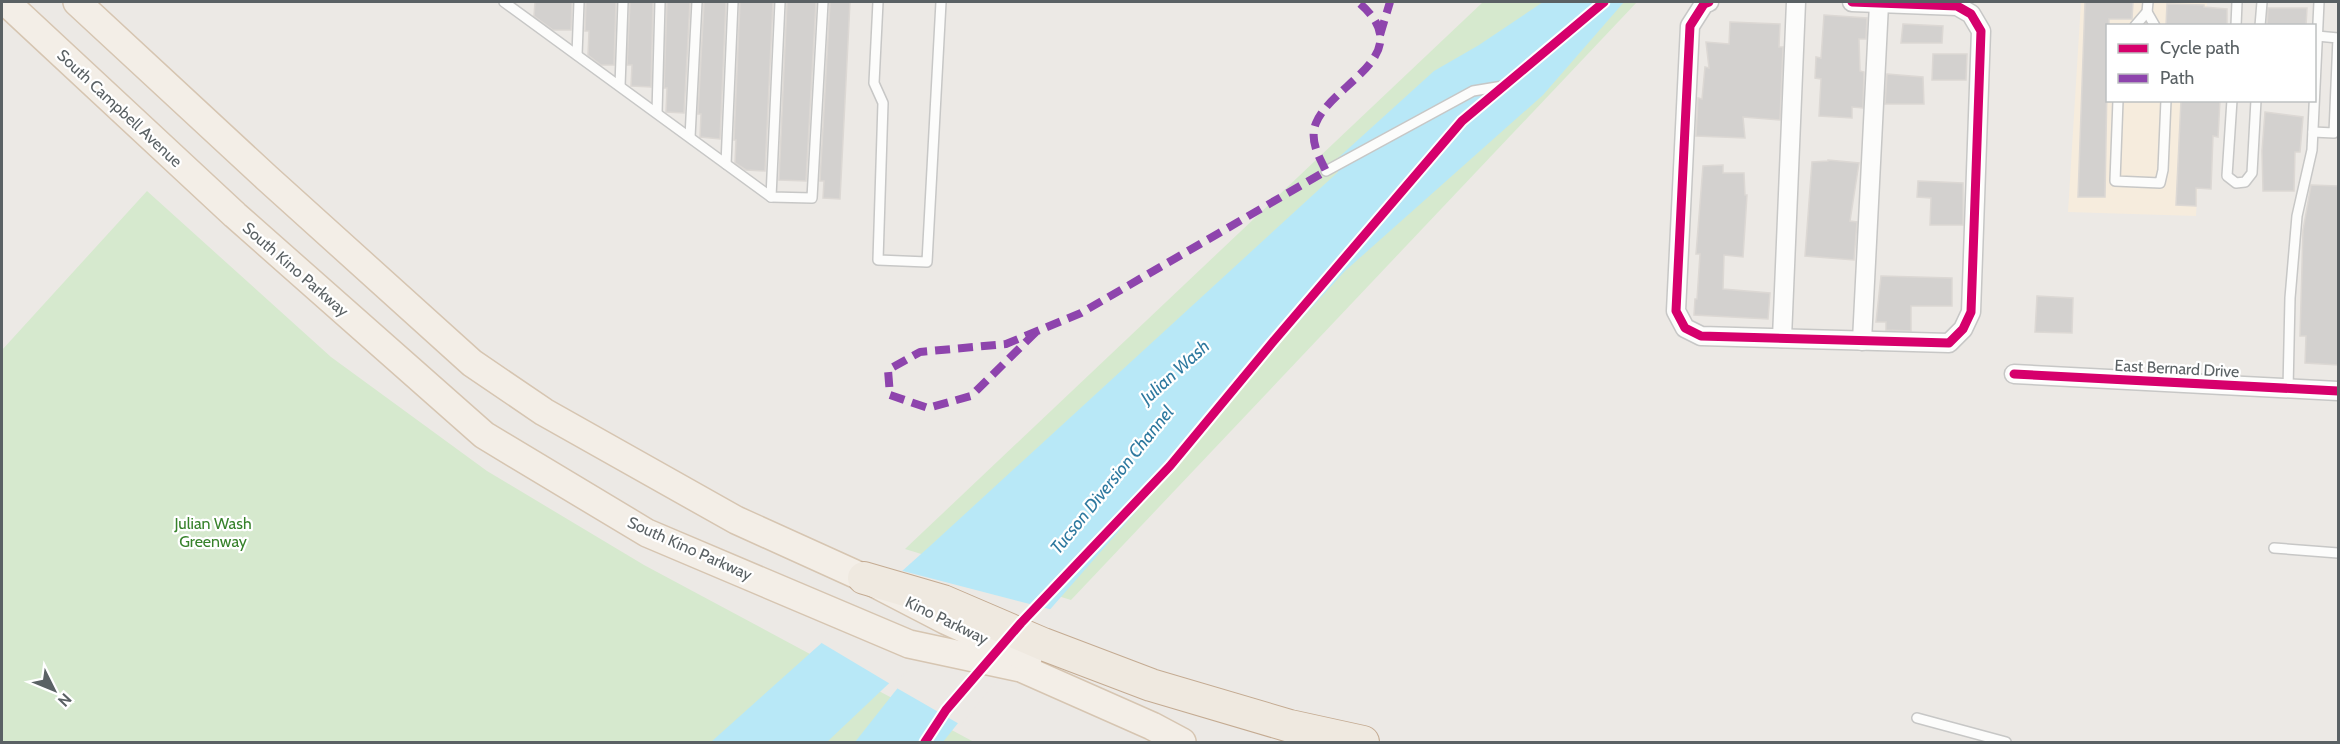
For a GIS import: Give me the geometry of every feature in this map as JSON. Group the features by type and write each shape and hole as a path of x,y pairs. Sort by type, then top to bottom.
{"highway":[{"path":"864,578 943,601 1032,657 1116,673 1196,700 1290,726 1363,742"}],"main road":[{"name":"South Campbell Avenue","path":"6,2 235,215"},
{"path":"77,2 472,363 544,412 736,520 864,578"},
{"name":"South Kino Parkway","path":"235,215 484,435 647,533 909,644 1032,657 1203,742"},
{"name":"South Kino Parkway","path":"1032,657 1182,742"}],"street":[{"path":"1709,2 1704,4 1690,26 1676,311 1685,328 1701,336 1949,344 1964,329 1971,312 1982,32 1971,14 1957,6 1864,3 1862,341"},
{"path":"1782,338 1796,2"},
{"name":"East Bernard Drive","path":"2014,374 2338,392"}],"lane":[{"path":"504,2 771,197 812,198 823,2"},
{"path":"577,55 579,2"},
{"path":"620,86 623,2"},
{"path":"657,113 660,2"},
{"path":"690,137 697,2"},
{"path":"726,164 733,2"},
{"path":"771,197 780,2"},
{"path":"878,2 874,83 883,103 878,260 927,262 941,2"},
{"path":"2137,24 2147,12 2148,2"},
{"path":"2236,24 2237,2"},
{"path":"2260,24 2262,2"},
{"path":"2316,60 2319,2"},
{"path":"2147,12 2154,24"},
{"path":"2313,132 2334,133 2338,38 2317,36"},
{"path":"1326,171 1473,91 1503,86"},
{"path":"2118,102 2115,181 2160,183 2163,170 2166,102"},
{"path":"2232,102 2227,176 2236,183 2245,182 2252,173 2256,102"},
{"path":"2288,389 2290,298 2297,216 2312,150 2314,102"},
{"path":"2274,548 2338,553"},
{"path":"1917,718 2006,742"}],"shaded area":[{"path":"2081,2 2207,2 2206,24 2106,24 2106,102 2202,102 2196,216 2068,212"}],"green space":[{"path":"1483,2 1637,2 1071,600 905,549"},
{"name":"Julian Wash Greenway","path":"147,191 331,357 487,471 644,565 974,742 2,742 2,350"}],"water":[{"name":"Julian Wash","path":"1543,2 1624,2 1543,95 1345,271 1283,339 1032,630 943,742 855,742 938,637 827,742 711,742 930,546 1338,172 1338,158 1434,71 1479,45"}],"pier":[{"path":"899,570 1053,610 961,725 895,687 913,665 892,685 820,642"}],"building":[{"path":"535,2 572,2 571,30 553,30 534,16"},
{"path":"586,2 616,2 614,65 601,65 588,55 589,31 585,31"},
{"path":"630,2 653,2 651,87 631,86 632,65 627,65"},
{"path":"667,2 690,2 684,113 666,112 667,88 664,88"},
{"path":"704,2 726,2 720,139 700,137 701,114 698,114"},
{"path":"740,2 773,2 765,171 746,170 735,163"},
{"path":"787,2 816,2 806,181 779,180"},
{"path":"830,2 850,2 840,199 823,198 824,181 820,181"},
{"path":"2085,2 2133,2 2132,19 2109,19 2109,24 2106,24 2105,197 2078,197"},
{"path":"2167,4 2204,5 2204,7 2227,9 2227,24 2166,24"},
{"path":"2268,8 2307,8 2306,24 2267,24"},
{"path":"1824,15 1867,18 1866,39 1859,39 1860,71 1864,72 1863,108 1852,107 1852,118 1819,116 1821,79 1815,78 1816,57 1821,58"},
{"path":"1730,22 1780,24 1779,47 1783,47 1780,120 1743,117 1745,138 1696,136 1698,98 1702,99 1705,67 1709,68 1706,42 1729,44"},
{"path":"1903,24 1943,26 1942,43 1901,43"},
{"path":"1933,54 1967,54 1966,80 1932,80"},
{"path":"1887,74 1923,77 1924,104 1885,104"},
{"path":"2181,102 2220,102 2218,137 2213,136 2211,189 2196,188 2196,206 2176,205"},
{"path":"2265,112 2303,117 2300,152 2295,152 2294,191 2263,191 2262,151"},
{"path":"1828,160 1859,163 1850,221 1857,222 1854,260 1805,256 1812,162"},
{"path":"1723,165 1723,173 1744,173 1745,195 1747,195 1743,257 1724,255 1723,289 1770,293 1768,319 1694,315 1700,254 1696,254 1703,166"},
{"path":"1918,181 1963,183 1963,225 1930,225 1931,198 1917,197"},
{"path":"2311,185 2338,186 2338,365 2305,363 2306,336 2300,336 2303,230"},
{"path":"1881,276 1952,278 1952,306 1911,306 1911,331 1886,330 1886,322 1876,322"},
{"path":"2037,296 2073,298 2072,333 2035,332"}],"marked path":[{"path":"1036,332 971,396 928,408 890,395 888,370 920,352 1006,344 1081,313 1326,171 1314,142 1316,123 1325,108 1367,67 1377,53 1380,38 1375,21 1358,2"},
{"path":"1380,35 1390,2"}],"cycle path":[{"path":"925,742 946,710 1021,623 1170,466 1462,121 1604,2"},
{"path":"1709,2 1704,4 1690,26 1676,311 1685,328 1701,336 1949,343 1963,329 1971,312 1981,31 1971,14 1957,6 1852,2"},
{"path":"2014,374 2338,391"}],"water label":[{"name":"Tucson Diversion Channel","path":"1112,480"}]}
